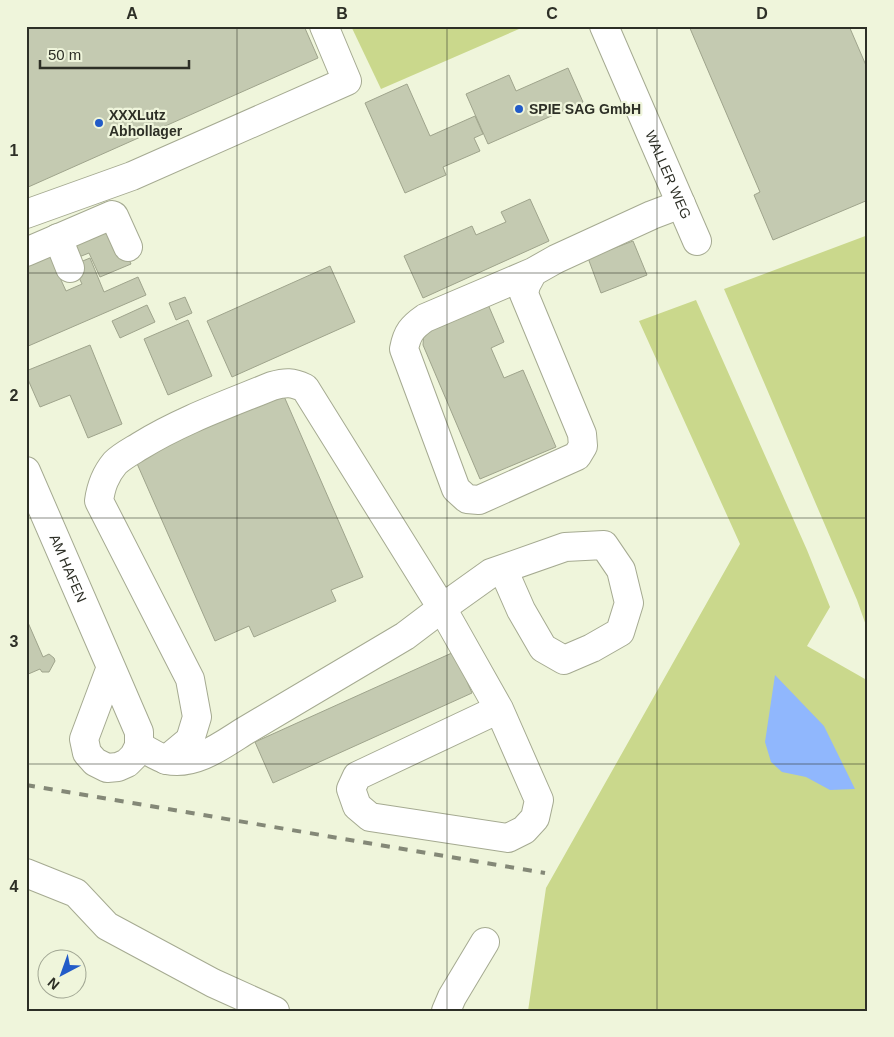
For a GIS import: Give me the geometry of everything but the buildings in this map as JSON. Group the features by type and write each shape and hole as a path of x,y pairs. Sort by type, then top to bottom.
{"street":[{"path":"26,214 132,176 348,81 324,26"},
{"name":"WALLER WEG","path":"604,26 696,241"},
{"path":"534,272 526,285 524,294 582,434 583,446 577,456 479,500 467,499 456,489 404,349 406,337 415,325 426,318 534,272 564,255 652,215 681,204"},
{"path":"26,252 112,215 128,248"},
{"path":"58,238 70,268"},
{"path":"166,760 190,740 197,717 190,679 99,501 101,486 116,462 160,434 283,383 294,383 305,388 442,608 499,709 539,800 535,818 524,830 508,838 370,817 357,806 351,789 357,776 499,709"},
{"name":"AM HAFEN","path":"26,471 139,732 139,746"},
{"path":"111,667 84,739 87,752 95,762 107,768 118,767 127,763 134,756 139,746 166,760 190,760 217,749 405,636 491,573 565,547 604,545 621,570 629,603 620,632 592,648 564,660 543,648 521,610 503,569"},
{"path":"26,873 76,893 107,926 213,983 275,1011"},
{"path":"446,1011 452,997 485,942"}],"green space":[{"path":"351,26 526,26 381,89"},
{"path":"868,235 868,631 857,600 724,289"},
{"path":"696,300 807,550 830,607 807,646 865,679 868,686 868,1011 528,1011 546,888 740,544 639,321"}],"water":[{"path":"775,675 824,726 855,789 830,790 806,777 782,772 771,762 765,742"}],"railway":[{"path":"26,785 545,873"}],"place":[{"name":"SPIE SAG GmbH","path":"519,109"},
{"name":"XXXLutz Abhollager","path":"99,123"}]}
